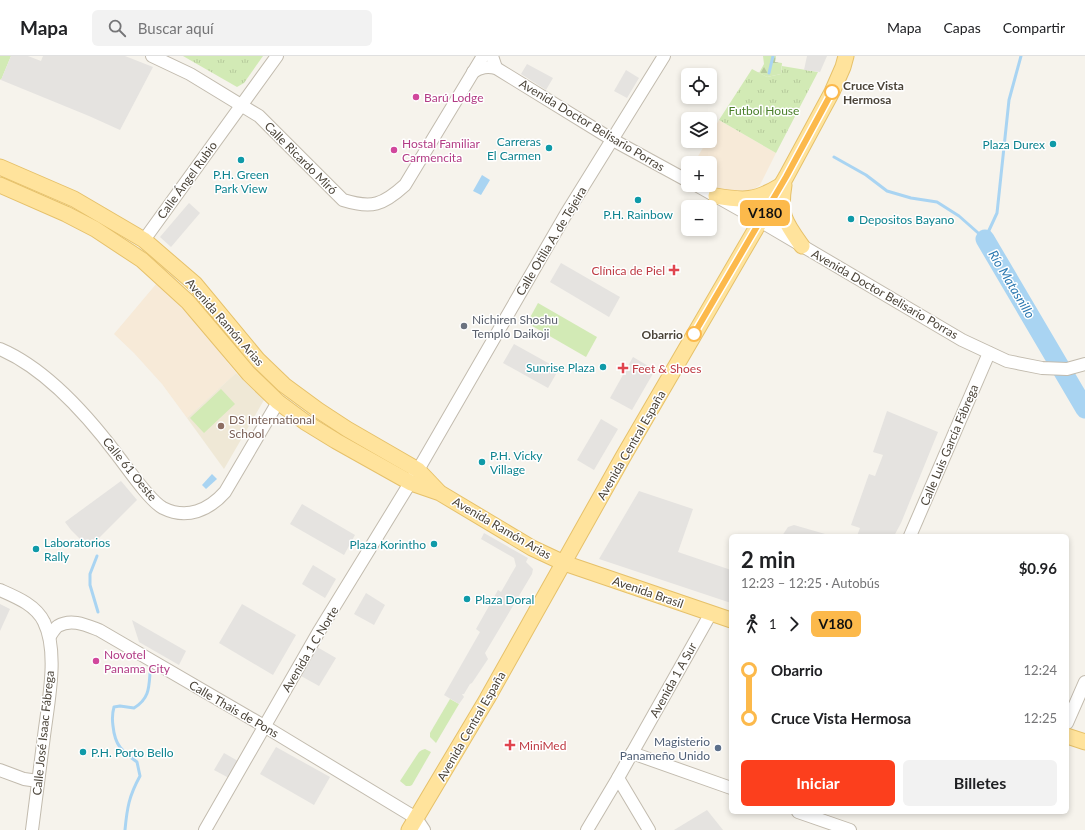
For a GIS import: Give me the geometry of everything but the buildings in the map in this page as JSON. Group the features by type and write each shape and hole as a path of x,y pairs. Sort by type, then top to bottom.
{"main road":[{"name":"Avenida Central España","path":"416,826 623,457 783,181 832,92 846,56"},
{"name":"Avenida Ramón Arias","path":"0,167 74,199 144,240 195,284 258,360 284,385 347,429 418,470 440,493"},
{"path":"716,196 741,200 757,198 783,181"},
{"path":"783,181 783,214 788,225 802,246"},
{"name":"Avenida Ramón Arias","path":"0,185 55,208 95,229 142,260 188,302 249,374 278,402 306,422 411,483 440,493 532,548 564,563"},
{"path":"118,244 134,246 140,244 144,240"},
{"name":"Avenida Brasil","path":"564,563 729,619"},
{"path":"1069,737 1085,742"}],"street":[{"name":"Calle Ricardo Miró","path":"152,56 190,74 259,116 343,200 357,204 374,205 390,198 405,186 483,56"},
{"name":"Calle Ángel Rubio","path":"144,240 277,56"},
{"path":"492,56 496,68"},
{"name":"Calle Otilia A. de Tejeira","path":"418,470 566,214 664,56"},
{"path":"473,72 488,66 496,68"},
{"name":"Avenida Doctor Belisario Porras","path":"496,68 613,140 681,176"},
{"path":"231,120 244,116 259,116"},
{"name":"Avenida Doctor Belisario Porras","path":"709,192 962,340 989,353 1007,361 1042,368 1067,369 1085,364"},
{"name":"Calle 61 Oeste","path":"0,349 22,361 56,386 100,431 148,494 162,508 176,513 191,514 204,509 217,501 225,492 278,402"},
{"name":"Calle Luis García Fábrega","path":"911,534 989,353"},
{"name":"Avenida 1 C Norte","path":"205,830 318,633 418,470"},
{"path":"0,590 18,598 35,610 43,620 50,636"},
{"name":"Avenida 1 A Sur","path":"587,830 711,613"},
{"name":"Calle Thais de Pons","path":"50,636 58,626 69,622 85,624 99,630 264,726 416,826"},
{"name":"Calle José Isaac Fábrega","path":"32,830 50,682 50,636"},
{"path":"1069,718 1085,682"},
{"path":"632,753 729,787"},
{"path":"0,770 24,779 38,781"},
{"path":"618,778 650,830"},
{"path":"802,814 828,826 850,830"}],"shaded area":[{"path":"11,56 28,56 41,61 43,56 125,56 153,67 120,130 1,80"},
{"path":"807,56 827,56 820,72 804,70"},
{"path":"527,64 553,78 546,90 521,74"},
{"path":"626,70 639,78 627,98 614,91"},
{"path":"719,120 776,153 760,185 748,193 737,194 717,188 717,156 698,156 703,148 717,148 717,123"},
{"path":"189,203 200,213 171,247 160,237"},
{"path":"561,263 620,297 609,317 550,282"},
{"path":"157,283 196,323 236,373 187,418 162,384 134,353 114,334"},
{"path":"514,344 559,369 548,388 503,363"},
{"path":"633,357 655,370 632,410 610,398"},
{"name":"DS International School","path":"236,373 264,400 224,469 187,418"},
{"path":"887,411 938,432 895,534 858,534 860,528 851,525 869,474 875,476 883,455 873,452"},
{"path":"601,419 618,429 594,470 577,460"},
{"path":"121,481 137,500 89,548 65,522"},
{"path":"639,491 693,509 678,552 729,569 729,602 599,559"},
{"path":"302,504 355,535 344,555 290,524"},
{"path":"794,525 825,534 783,534 788,527"},
{"path":"484,533 528,558 526,562 533,569 532,574 485,653 488,659 464,694 462,694 464,697 459,704 444,695 480,632 476,629 498,590 501,592 516,566 514,558 481,539"},
{"path":"313,565 336,579 325,598 302,584"},
{"path":"366,593 385,605 374,625 354,614"},
{"path":"0,604 10,609 0,631"},
{"path":"242,604 296,635 273,675 219,643"},
{"path":"132,620 186,651 179,665 139,642"},
{"path":"317,647 336,658 319,686 301,676"},
{"path":"276,747 330,777 314,805 260,774"},
{"path":"224,753 238,761 229,778 214,770"},
{"path":"707,810 723,830 674,830"}],"green space":[{"path":"0,56 11,56 1,80 0,79"},
{"path":"183,56 263,56 244,83 237,87"},
{"path":"763,56 776,56 775,62 782,63 781,74 767,77 759,73 764,64"},
{"name":"Futbol House","path":"782,66 818,72 776,153 719,120 752,69 767,77 781,74"},
{"path":"538,303 597,337 586,357 527,323"},
{"path":"221,389 235,404 204,433 190,418"},
{"path":"450,699 459,704 436,743 430,737 430,733"},
{"path":"425,749 431,752 412,785 406,786 400,781 419,752"}],"water":[{"path":"482,175 490,180 481,195 473,191"},
{"path":"212,474 217,479 206,489 202,485"}],"waterway":[{"path":"769,73 773,56"},
{"name":"Río Matasnillo","path":"834,157 866,175 887,191 911,198 937,202 959,216 985,239 997,213 1009,100 1021,56"},
{"name":"Río Matasnillo","path":"985,239 1085,409"},
{"path":"97,556 90,574 90,585 98,612"},
{"path":"125,830 129,802 140,776 137,762 123,751 115,739 112,716 114,707 120,706 134,708 143,701 147,693 150,673"}],"bus line":[{"name":"V180","path":"694,334 786,177 832,92"}],"place":[{"name":"Cruce Vista Hermosa","path":"832,92"},
{"name":"Barú Lodge","path":"416,97"},
{"name":"Plaza Durex","path":"1053,144"},
{"name":"Carreras El Carmen","path":"549,148"},
{"name":"Hostal Familiar Carmencita","path":"394,150"},
{"name":"P.H. Green Park View","path":"241,160"},
{"name":"P.H. Rainbow","path":"638,200"},
{"name":"Depositos Bayano","path":"851,219"},
{"name":"Clínica de Piel","path":"674,270"},
{"name":"Nichiren Shoshu Templo Daikoji","path":"464,326"},
{"name":"Obarrio","path":"694,334"},
{"name":"Sunrise Plaza","path":"603,367"},
{"name":"Feet & Shoes","path":"623,368"},
{"name":"DS International School","path":"221,426"},
{"name":"P.H. Vicky Village","path":"482,462"},
{"name":"Plaza Korintho","path":"434,544"},
{"name":"Laboratorios Rally","path":"36,549"},
{"name":"Plaza Doral","path":"467,599"},
{"name":"Novotel Panama City","path":"96,661"},
{"name":"MiniMed","path":"510,745"},
{"name":"Magisterio Panameño Unido","path":"718,748"},
{"name":"P.H. Porto Bello","path":"83,752"}]}
